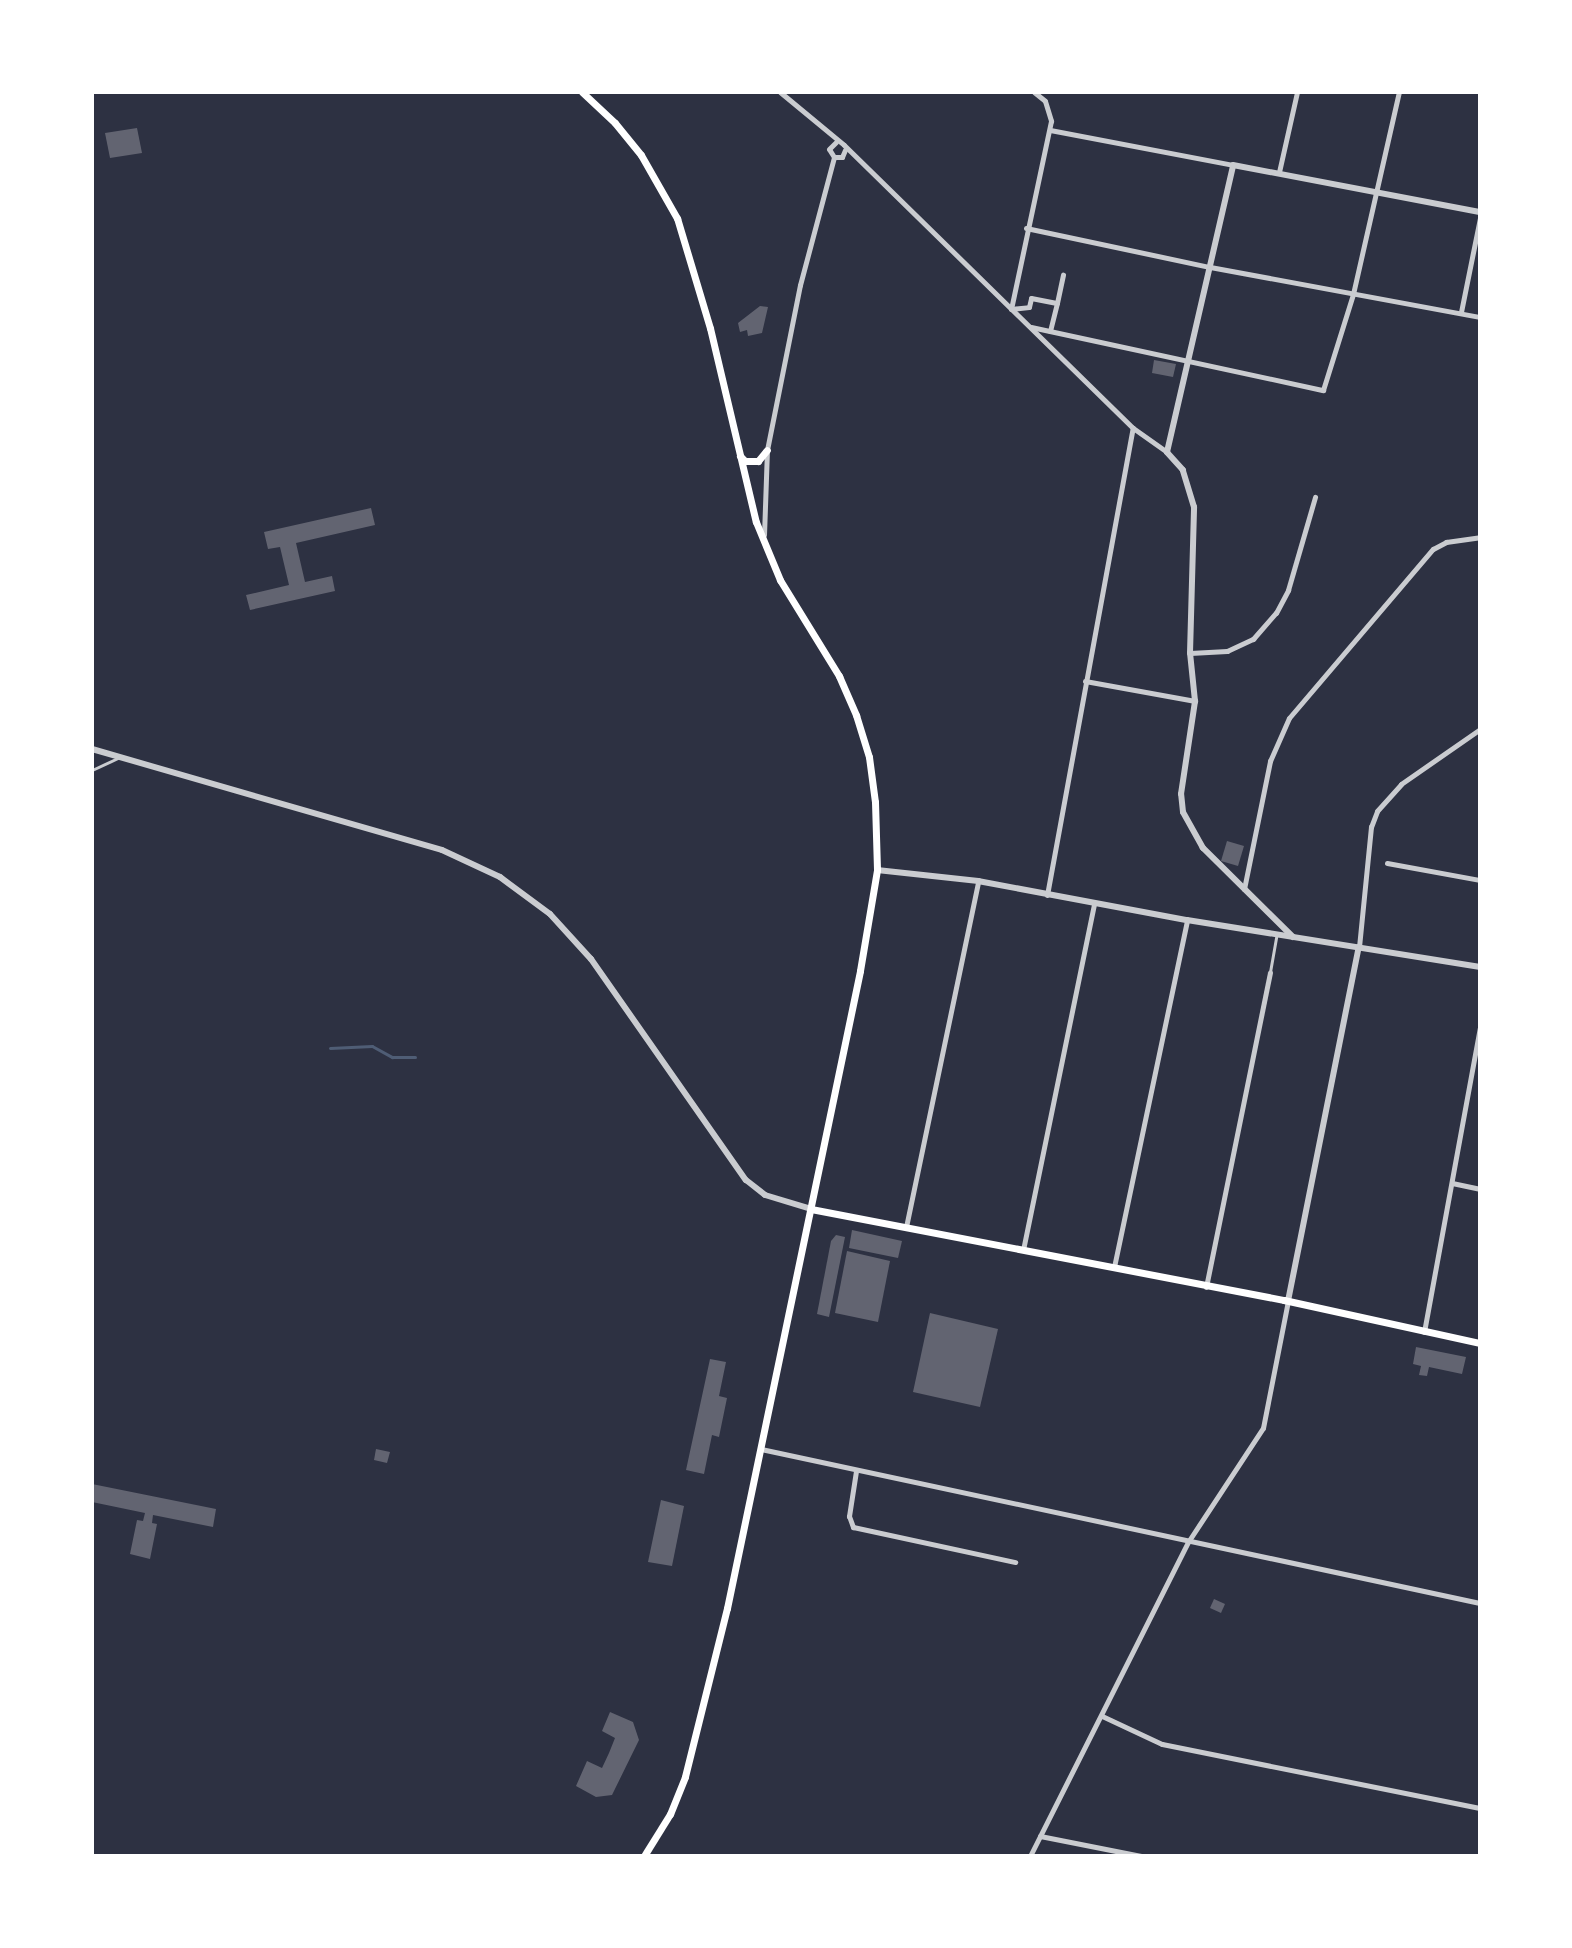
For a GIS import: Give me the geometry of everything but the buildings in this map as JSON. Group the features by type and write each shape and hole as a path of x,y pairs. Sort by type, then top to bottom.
{"main road":[{"path":"582,92 630,140 677,218 706,313 738,455 764,544 780,580 839,676 856,715 871,771 877,870 761,1449 690,1761 670,1814 644,1856"},
{"path":"738,455 751,462 762,458 767,450"},
{"path":"811,1209 1288,1301 1480,1343"}],"street":[{"path":"780,92 1031,327 1133,428 1167,452 1183,470 1194,507 1190,653 1195,701 1181,794 1183,812 1203,848 1293,937"},
{"path":"1011,309 1026,228 1050,130 1049,112 1034,92"},
{"path":"1279,172 1297,92"},
{"path":"1031,327 1323,390 1353,294 1399,92"},
{"path":"1050,130 1376,191 1480,215 1461,312"},
{"path":"764,544 767,450 800,285 834,157 829,149 836,142"},
{"path":"834,157 842,157 845,150"},
{"path":"1167,452 1233,165"},
{"path":"1026,228 1210,267 1480,317"},
{"path":"1050,331 1063,275"},
{"path":"1011,309 1029,307 1031,298 1057,303"},
{"path":"1047,895 1133,428"},
{"path":"1190,653 1227,651 1253,639 1276,613 1288,590 1315,497"},
{"path":"1244,889 1270,761 1289,718 1433,549 1446,542 1480,537"},
{"path":"1085,681 1195,701"},
{"path":"1030,1856 1188,1542 1263,1428 1359,947 1371,827 1377,811 1401,784 1480,729"},
{"path":"92,749 442,850 500,877 550,914 591,959 746,1180 765,1195 811,1209"},
{"path":"1387,863 1480,880"},
{"path":"877,870 978,881 1187,920 1480,967"},
{"path":"906,1227 978,881"},
{"path":"1023,1250 1094,904"},
{"path":"1114,1269 1187,920"},
{"path":"1206,1287 1270,972"},
{"path":"1424,1332 1480,1028"},
{"path":"1470,1082 1480,1084"},
{"path":"1452,1183 1480,1189"},
{"path":"761,1449 1480,1603"},
{"path":"856,1471 849,1516 853,1527 1015,1562"},
{"path":"1101,1716 1162,1744 1480,1808"},
{"path":"1040,1836 1141,1856"}],"lane":[{"path":"92,770 120,757"},
{"path":"1270,972 1277,934"}],"waterway":[{"path":"330,1048 372,1046 392,1057 415,1057"}]}
